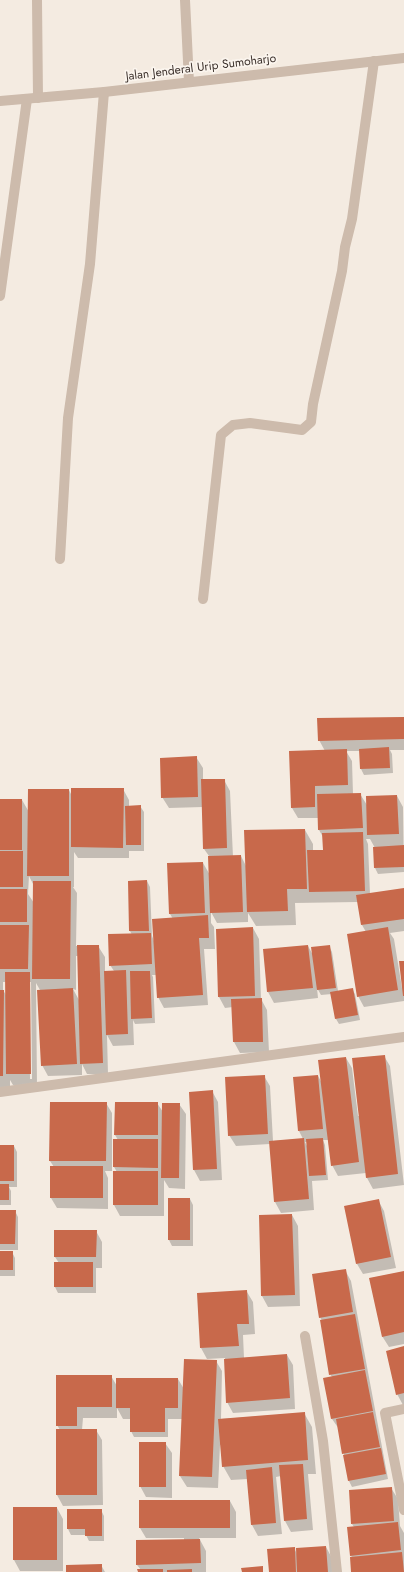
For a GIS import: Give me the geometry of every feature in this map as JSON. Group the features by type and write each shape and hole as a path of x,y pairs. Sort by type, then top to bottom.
{"street":[{"path":"37,0 38,98"},
{"path":"185,0 189,82"},
{"name":"Jalan Jenderal Urip Sumoharjo","path":"0,101 104,92 404,58"},
{"path":"203,600 221,435 233,425 250,423 302,430 311,422 313,404 352,219 374,61"},
{"path":"60,559 68,418 90,264 104,92"},
{"path":"0,296 27,99"},
{"path":"0,1092 404,1037"},
{"path":"305,1336 323,1441 337,1572"},
{"path":"404,1409 384,1413 404,1510"}],"building":[{"path":"404,717 404,739 318,741 317,718"},
{"path":"389,747 390,768 360,769 359,749"},
{"path":"347,749 348,785 315,786 315,807 291,808 289,751"},
{"path":"197,756 198,797 161,798 160,758"},
{"path":"201,779 225,779 227,848 203,849"},
{"path":"71,788 124,788 123,848 71,847"},
{"path":"28,789 69,789 69,876 27,876"},
{"path":"361,793 363,828 318,830 317,794"},
{"path":"397,795 399,834 367,835 366,796"},
{"path":"0,799 22,799 22,850 0,850"},
{"path":"141,805 141,845 126,845 125,806"},
{"path":"305,829 307,889 287,889 288,911 247,912 244,830"},
{"path":"363,832 365,891 309,892 307,850 323,850 322,833"},
{"path":"404,845 404,867 374,868 373,847"},
{"path":"0,851 23,851 23,887 0,887"},
{"path":"241,855 243,912 210,913 208,856"},
{"path":"203,862 205,913 169,914 167,863"},
{"path":"147,880 149,931 129,931 128,881"},
{"path":"33,881 71,881 70,979 32,979"},
{"path":"404,888 404,919 361,925 356,895"},
{"path":"0,889 27,889 27,922 0,922"},
{"path":"208,915 209,938 199,938 203,995 157,998 152,919"},
{"path":"0,925 29,925 28,969 0,969"},
{"path":"253,927 255,996 218,997 216,929"},
{"path":"388,927 398,990 357,997 347,934"},
{"path":"151,933 152,964 109,966 108,934"},
{"path":"77,945 99,945 103,1063 80,1064"},
{"path":"308,945 313,988 267,992 263,949"},
{"path":"330,945 336,988 317,990 311,947"},
{"path":"399,961 404,961 404,996 403,996"},
{"path":"126,970 128,1034 106,1035 104,971"},
{"path":"130,971 150,971 152,1018 131,1019"},
{"path":"5,972 30,972 31,1074 6,1074"},
{"path":"73,988 77,1064 41,1066 37,990"},
{"path":"353,988 358,1015 335,1019 330,992"},
{"path":"0,990 4,990 3,1076 0,1076"},
{"path":"262,998 263,1042 233,1042 231,999"},
{"path":"385,1055 398,1174 366,1178 352,1058"},
{"path":"346,1057 359,1162 331,1166 318,1060"},
{"path":"265,1075 268,1134 228,1136 225,1077"},
{"path":"318,1075 323,1129 298,1131 293,1077"},
{"path":"213,1090 217,1169 193,1170 189,1092"},
{"path":"50,1102 107,1102 106,1161 49,1161"},
{"path":"115,1102 158,1102 158,1135 114,1135"},
{"path":"162,1103 180,1103 179,1178 161,1178"},
{"path":"304,1138 309,1199 274,1202 269,1141"},
{"path":"323,1138 326,1175 309,1176 306,1139"},
{"path":"113,1139 158,1139 158,1168 113,1167"},
{"path":"0,1145 14,1145 14,1181 0,1181"},
{"path":"50,1166 103,1166 103,1198 50,1198"},
{"path":"113,1171 158,1171 158,1205 113,1205"},
{"path":"0,1184 9,1184 9,1200 0,1200"},
{"path":"168,1198 190,1198 190,1240 168,1240"},
{"path":"379,1199 391,1257 356,1264 344,1206"},
{"path":"0,1210 16,1210 15,1244 0,1244"},
{"path":"292,1214 295,1295 261,1296 259,1215"},
{"path":"54,1230 97,1230 96,1257 54,1257"},
{"path":"0,1251 13,1251 13,1270 0,1270"},
{"path":"54,1262 93,1262 93,1287 54,1287"},
{"path":"346,1269 353,1312 319,1318 312,1274"},
{"path":"404,1271 404,1332 382,1337 369,1278"},
{"path":"247,1290 249,1324 237,1324 239,1346 200,1348 197,1293"},
{"path":"355,1314 365,1369 329,1375 320,1320"},
{"path":"404,1346 404,1393 396,1395 386,1351"},
{"path":"287,1354 290,1398 226,1403 224,1359"},
{"path":"184,1359 217,1360 212,1477 179,1476"},
{"path":"365,1370 373,1411 331,1419 323,1378"},
{"path":"56,1375 112,1375 112,1407 77,1407 77,1426 56,1426"},
{"path":"116,1378 178,1378 178,1408 165,1408 165,1432 130,1432 130,1408 116,1408"},
{"path":"305,1412 308,1460 222,1467 218,1419"},
{"path":"373,1412 380,1447 342,1454 336,1419"},
{"path":"56,1429 97,1429 97,1495 56,1495"},
{"path":"139,1442 166,1442 166,1487 139,1487"},
{"path":"381,1448 386,1474 348,1481 343,1455"},
{"path":"303,1464 307,1519 284,1521 279,1465"},
{"path":"272,1467 276,1523 251,1525 246,1470"},
{"path":"392,1487 394,1521 351,1524 349,1490"},
{"path":"139,1500 230,1500 230,1528 139,1528"},
{"path":"13,1507 57,1507 57,1560 13,1560"},
{"path":"67,1509 102,1509 102,1536 85,1536 85,1529 67,1529"},
{"path":"398,1522 401,1550 350,1556 347,1527"},
{"path":"200,1539 201,1563 136,1565 136,1540"},
{"path":"326,1546 328,1572 297,1572 296,1548"},
{"path":"295,1547 296,1572 269,1572 267,1549"},
{"path":"402,1552 404,1572 351,1572 350,1557"},
{"path":"102,1564 102,1572 66,1572 66,1565"},
{"path":"263,1566 263,1572 242,1572 241,1568"},
{"path":"137,1569 163,1569 163,1572 138,1572"},
{"path":"192,1569 192,1572 167,1572 167,1570"}]}
